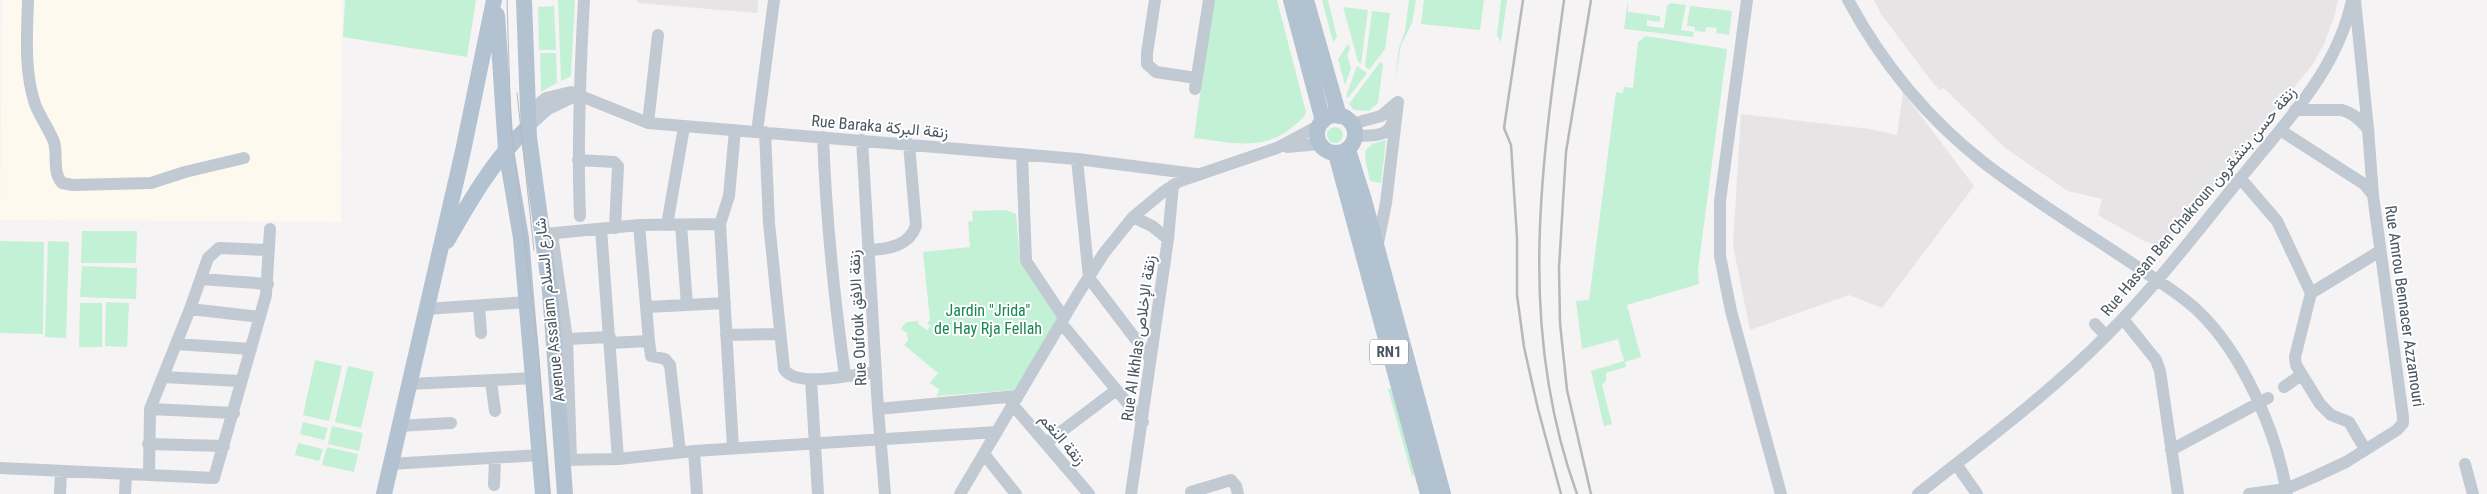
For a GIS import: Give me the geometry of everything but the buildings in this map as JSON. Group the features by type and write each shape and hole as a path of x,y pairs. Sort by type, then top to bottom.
{"main road":[{"name":"Avenue Assalam شارع السلام","path":"495,0 505,143 518,215 528,302 543,494"},
{"path":"384,494 495,0"},
{"name":"Avenue Assalam شارع السلام","path":"524,0 529,119 547,234 550,292 567,460 565,494"},
{"name":"RN1","path":"1291,0 1339,132 1377,248 1443,494"},
{"name":"RN1","path":"1306,0 1428,494"},
{"path":"450,203 529,119"},
{"name":"RN1","path":"1319,144 1317,136 1339,132"},
{"path":"438,256 505,143"}],"street":[{"path":"28,0 28,56 31,91 42,121 54,142 57,173 62,182 73,185 151,183 163,181 185,172 244,158"},
{"path":"580,216 573,93 584,0"},
{"path":"774,0 761,128 782,361 786,373 798,379 811,380 876,372"},
{"path":"1155,0 1147,64 1156,72 1196,83 1209,0"},
{"path":"1747,0 1720,201 1720,256 1737,334 1781,494"},
{"path":"1848,0 1884,58 1920,103 1945,130 1998,174 2185,300 2210,324 2263,401 2287,491"},
{"path":"2354,0 2373,195"},
{"name":"Rue Hassan Ben Chakroun زنقة حسن بنشقرون","path":"1918,494 2069,371 2123,319 2157,281 2316,84 2333,54 2354,0"},
{"path":"648,123 658,35"},
{"path":"529,119 573,93"},
{"name":"Rue Baraka زنقة البركة","path":"573,93 648,123 735,130 761,128 823,137 1077,159 1196,174"},
{"path":"960,494 1104,253 1134,217 1173,185 1196,174 1277,148 1339,132 1380,134 1388,131 1393,125 1398,102 1386,203 1377,248"},
{"path":"2295,110 2348,112 2368,129"},
{"path":"667,225 684,127"},
{"path":"733,448 720,224 729,196 735,130"},
{"name":"Rue Amrou Bennacer Azzamouri","path":"2249,494 2287,491 2346,462 2400,428 2403,417 2373,195 2364,184 2280,130"},
{"path":"823,137 834,302 845,376"},
{"name":"Rue Oufouk زنقة الافق","path":"862,140 885,494"},
{"path":"870,250 900,244 914,232 916,226 909,144"},
{"path":"1277,148 1319,144"},
{"path":"1022,154 1026,261 1063,321 1115,391 1143,422"},
{"path":"1077,159 1088,278 1150,358"},
{"path":"578,160 614,162 618,166 615,228"},
{"path":"2240,178 2277,221 2311,293 2296,357 2296,365 2325,410 2353,427 2365,449"},
{"name":"Rue Al Ikhlas زنقة الإخلاص","path":"1131,494 1143,422 1150,358 1168,239 1173,185"},
{"path":"1134,217 1152,226 1168,239"},
{"path":"720,224 639,226 547,234 567,339 567,460 618,459 733,448 882,441 997,432"},
{"path":"681,225 687,305"},
{"path":"639,226 651,356 665,360 670,365 680,452"},
{"path":"0,468 214,478 234,413 240,381 251,349 268,284 270,229"},
{"path":"601,229 618,459"},
{"path":"148,475 150,410 208,258 219,248 268,250"},
{"path":"2311,293 2380,251"},
{"path":"201,279 268,284"},
{"path":"426,309 528,302"},
{"path":"646,307 725,303"},
{"path":"479,306 481,333"},
{"path":"190,309 260,317"},
{"path":"2123,319 2156,360 2178,494"},
{"path":"2095,324 2106,336"},
{"path":"726,335 779,334"},
{"path":"567,339 649,341"},
{"path":"176,344 251,349"},
{"path":"2284,387 2301,375"},
{"path":"163,377 240,381"},
{"path":"409,384 491,382 535,378"},
{"path":"811,380 818,494"},
{"path":"491,382 495,411"},
{"path":"1046,443 1115,391"},
{"path":"878,409 1015,400"},
{"name":"زنقة النغم","path":"1015,400 1082,492"},
{"path":"2171,450 2263,401"},
{"path":"150,410 234,413"},
{"path":"398,426 450,423"},
{"path":"148,444 224,446"},
{"path":"694,451 697,494"},
{"path":"984,454 1016,494"},
{"path":"390,464 540,455"},
{"path":"494,485 495,459"},
{"path":"1956,464 1977,494"},
{"path":"2465,464 2473,494"},
{"path":"60,494 61,471"},
{"path":"125,494 126,474"},
{"path":"1191,492 1231,480 1236,486 1238,494"}],"shaded area":[{"path":"2,0 342,0 341,222 0,220"},
{"path":"637,0 758,0 757,13 637,3"},
{"path":"1874,0 2338,0 2324,44 2313,64 2178,231 2171,238 2156,245 2144,241 2098,215 2102,199 2068,191 2005,148 1946,90 1943,88 1940,90 1932,82 1881,14"},
{"path":"1903,92 1974,186 1882,308 1849,295 1750,330 1733,245 1741,114 1870,129 1897,135"}],"green space":[{"path":"345,0 476,0 467,57 343,37"},
{"path":"558,0 575,0 571,76 561,81"},
{"path":"1213,0 1277,0 1306,112 1304,117 1291,128 1269,140 1257,143 1232,143 1194,138"},
{"path":"1322,0 1328,0 1337,37 1333,42"},
{"path":"1409,0 1416,0 1412,23 1401,45 1394,87 1399,48 1405,31"},
{"path":"1424,0 1484,0 1480,30 1421,24"},
{"path":"1501,0 1507,0 1501,42 1497,35"},
{"path":"1628,1 1628,12 1660,16 1660,22 1647,20 1647,26 1664,28 1667,6 1670,3 1686,5 1681,30 1694,32 1693,37 1624,29"},
{"path":"554,6 556,50 539,50 538,7"},
{"path":"1690,6 1732,11 1729,35 1716,33 1717,28 1706,27 1705,32 1695,31 1695,27 1687,26"},
{"path":"1343,7 1368,10 1361,64 1358,61"},
{"path":"1372,11 1390,13 1385,49 1369,70 1365,66"},
{"path":"1646,36 1727,49 1698,270 1699,284 1627,305 1641,357 1625,362 1626,367 1606,373 1606,381 1602,385 1612,424 1604,426 1591,371 1624,361 1618,339 1582,349 1576,301 1589,300 1616,92 1623,93 1624,87 1633,88 1638,42"},
{"path":"1348,44 1350,49 1347,55 1351,68 1345,85 1338,59"},
{"path":"540,53 556,53 557,83 541,92"},
{"path":"1380,62 1383,64 1378,103 1369,111 1354,110 1349,104"},
{"path":"1357,66 1367,73 1348,98 1346,96"},
{"path":"1335,127 1343,135 1335,143 1327,135"},
{"path":"1386,140 1381,183 1370,181 1365,158 1366,150 1372,144"},
{"name":"Jardin \"Jrida\" de Hay Rja Fellah","path":"1006,210 1016,214 1020,263 1057,318 1015,390 936,396 940,390 930,383 938,373 904,345 908,341 907,333 901,329 906,322 919,321 918,324 927,330 931,326 927,323 930,320 923,252 970,247 968,222 973,221 972,211"},
{"path":"82,231 137,231 136,263 81,263"},
{"path":"0,241 44,242 43,334 0,333"},
{"path":"48,241 69,242 66,338 45,337"},
{"path":"82,266 137,268 136,299 80,297"},
{"path":"106,302 129,303 127,347 105,346"},
{"path":"80,303 102,303 102,347 79,347"},
{"path":"315,360 342,366 329,421 303,415"},
{"path":"348,366 374,372 361,428 335,422"},
{"path":"1392,388 1415,475 1412,476 1388,389"},
{"path":"303,422 328,428 324,440 300,434"},
{"path":"332,426 363,433 359,451 328,444"},
{"path":"298,443 323,449 319,461 295,455"},
{"path":"327,447 358,454 354,472 322,465"}],"tram line":[{"path":"507,0 511,130 538,348 549,494"},
{"path":"517,93 534,250"}],"railway":[{"path":"1523,0 1504,128 1511,145 1517,238 1517,295 1524,347 1538,409 1561,494"},
{"path":"1564,0 1555,63 1542,187 1539,248 1540,310 1546,371 1558,432 1577,494"},
{"path":"1591,0 1566,152 1559,268 1560,323 1567,390 1591,494"}]}
